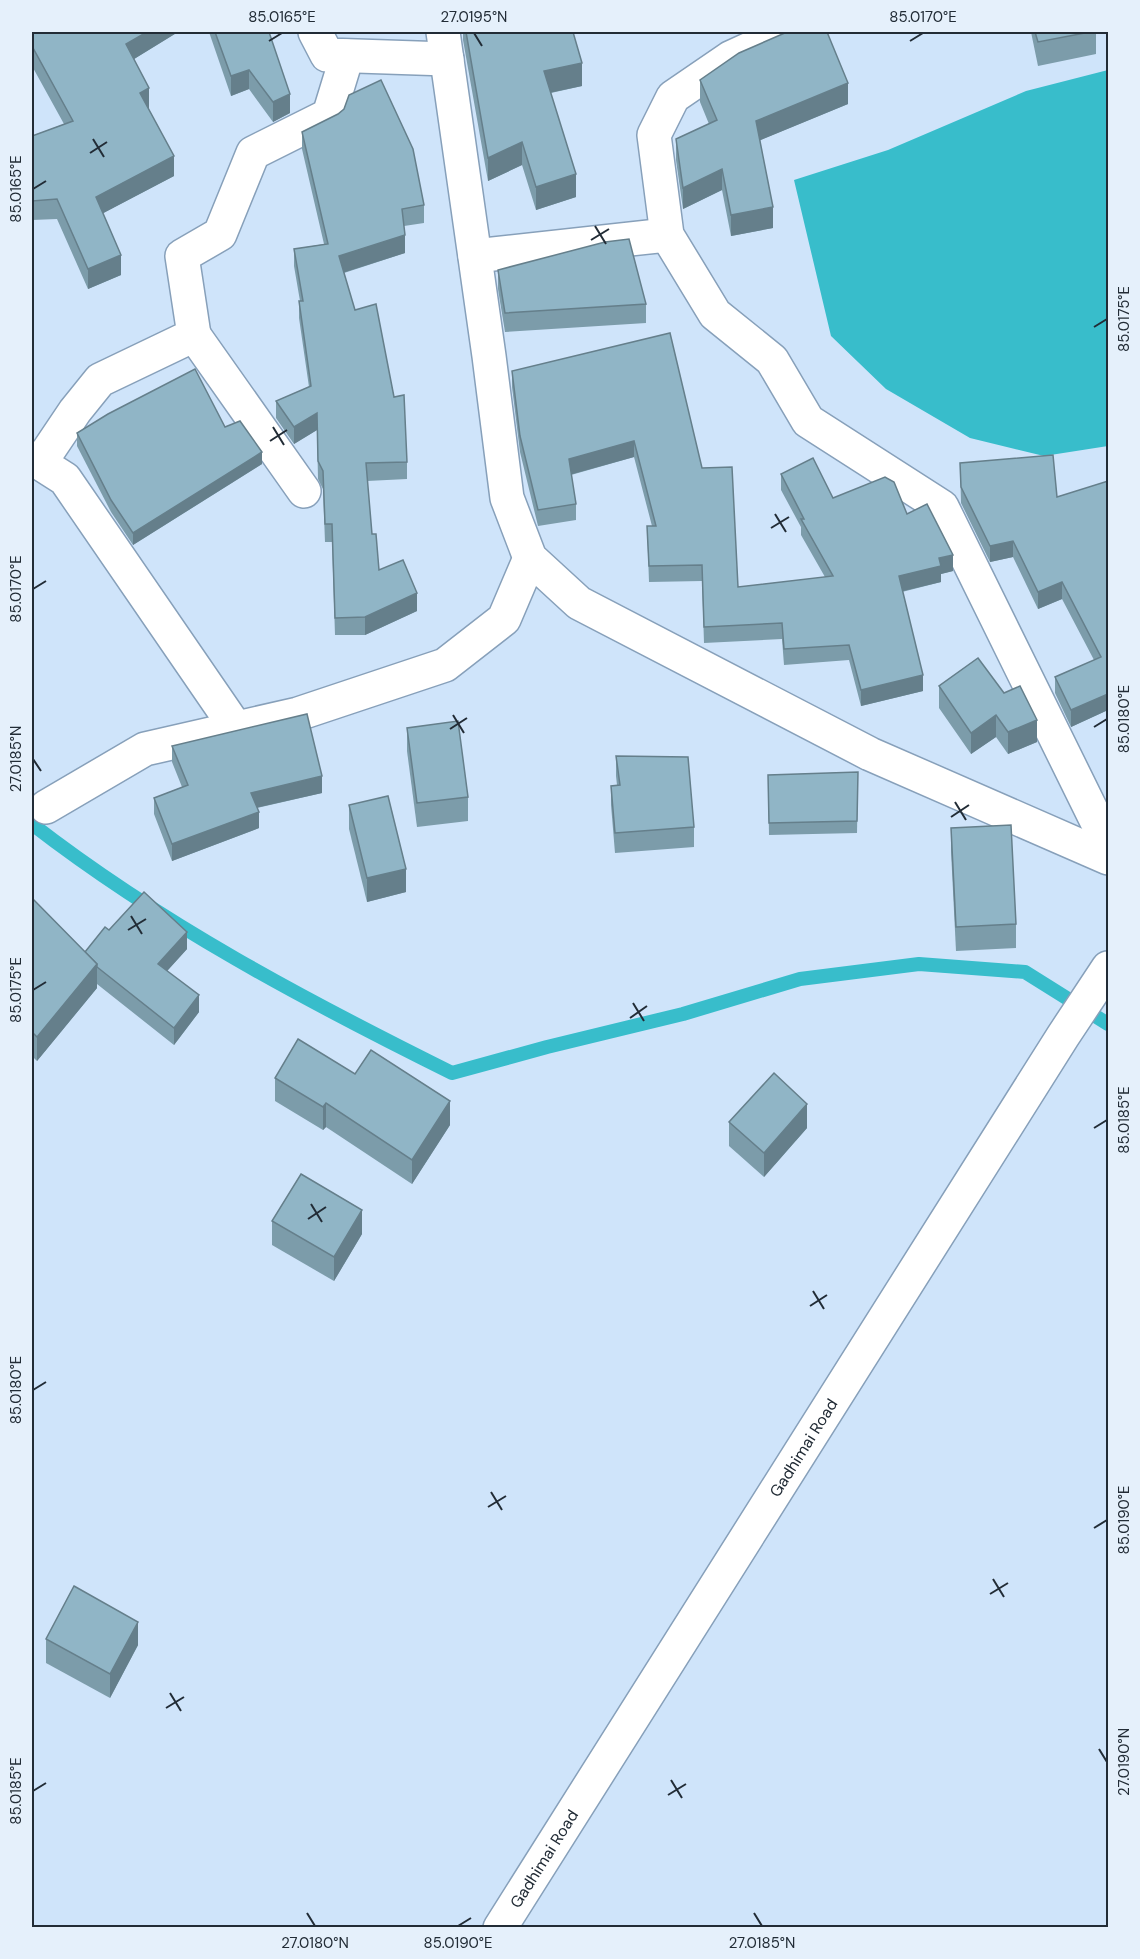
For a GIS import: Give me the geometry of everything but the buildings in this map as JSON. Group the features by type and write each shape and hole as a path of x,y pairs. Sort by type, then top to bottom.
{"street":[{"path":"315,32 327,55 347,56 445,45 507,498 530,558 579,603 839,738 870,754 1108,858"},
{"path":"786,32 730,58 673,97 654,135 666,235 715,314 771,360 808,421 942,507 1108,844"},
{"path":"304,491 194,335 182,256 220,234 253,153 329,115 347,56"},
{"path":"475,256 666,235"},
{"path":"194,335 100,380 36,461 65,479 236,728"},
{"path":"46,807 145,749 298,714 445,665 504,619 530,558"},
{"name":"Gadhimai Road","path":"500,1928 1108,968"}],"water":[{"path":"1108,70 1108,446 1044,456 970,438 886,389 831,336 794,180 888,150 1026,91"}],"waterway":[{"path":"32,824 81,860 183,928 289,989 452,1073 683,1014 800,979 919,964 1025,972 1108,1024"}]}
